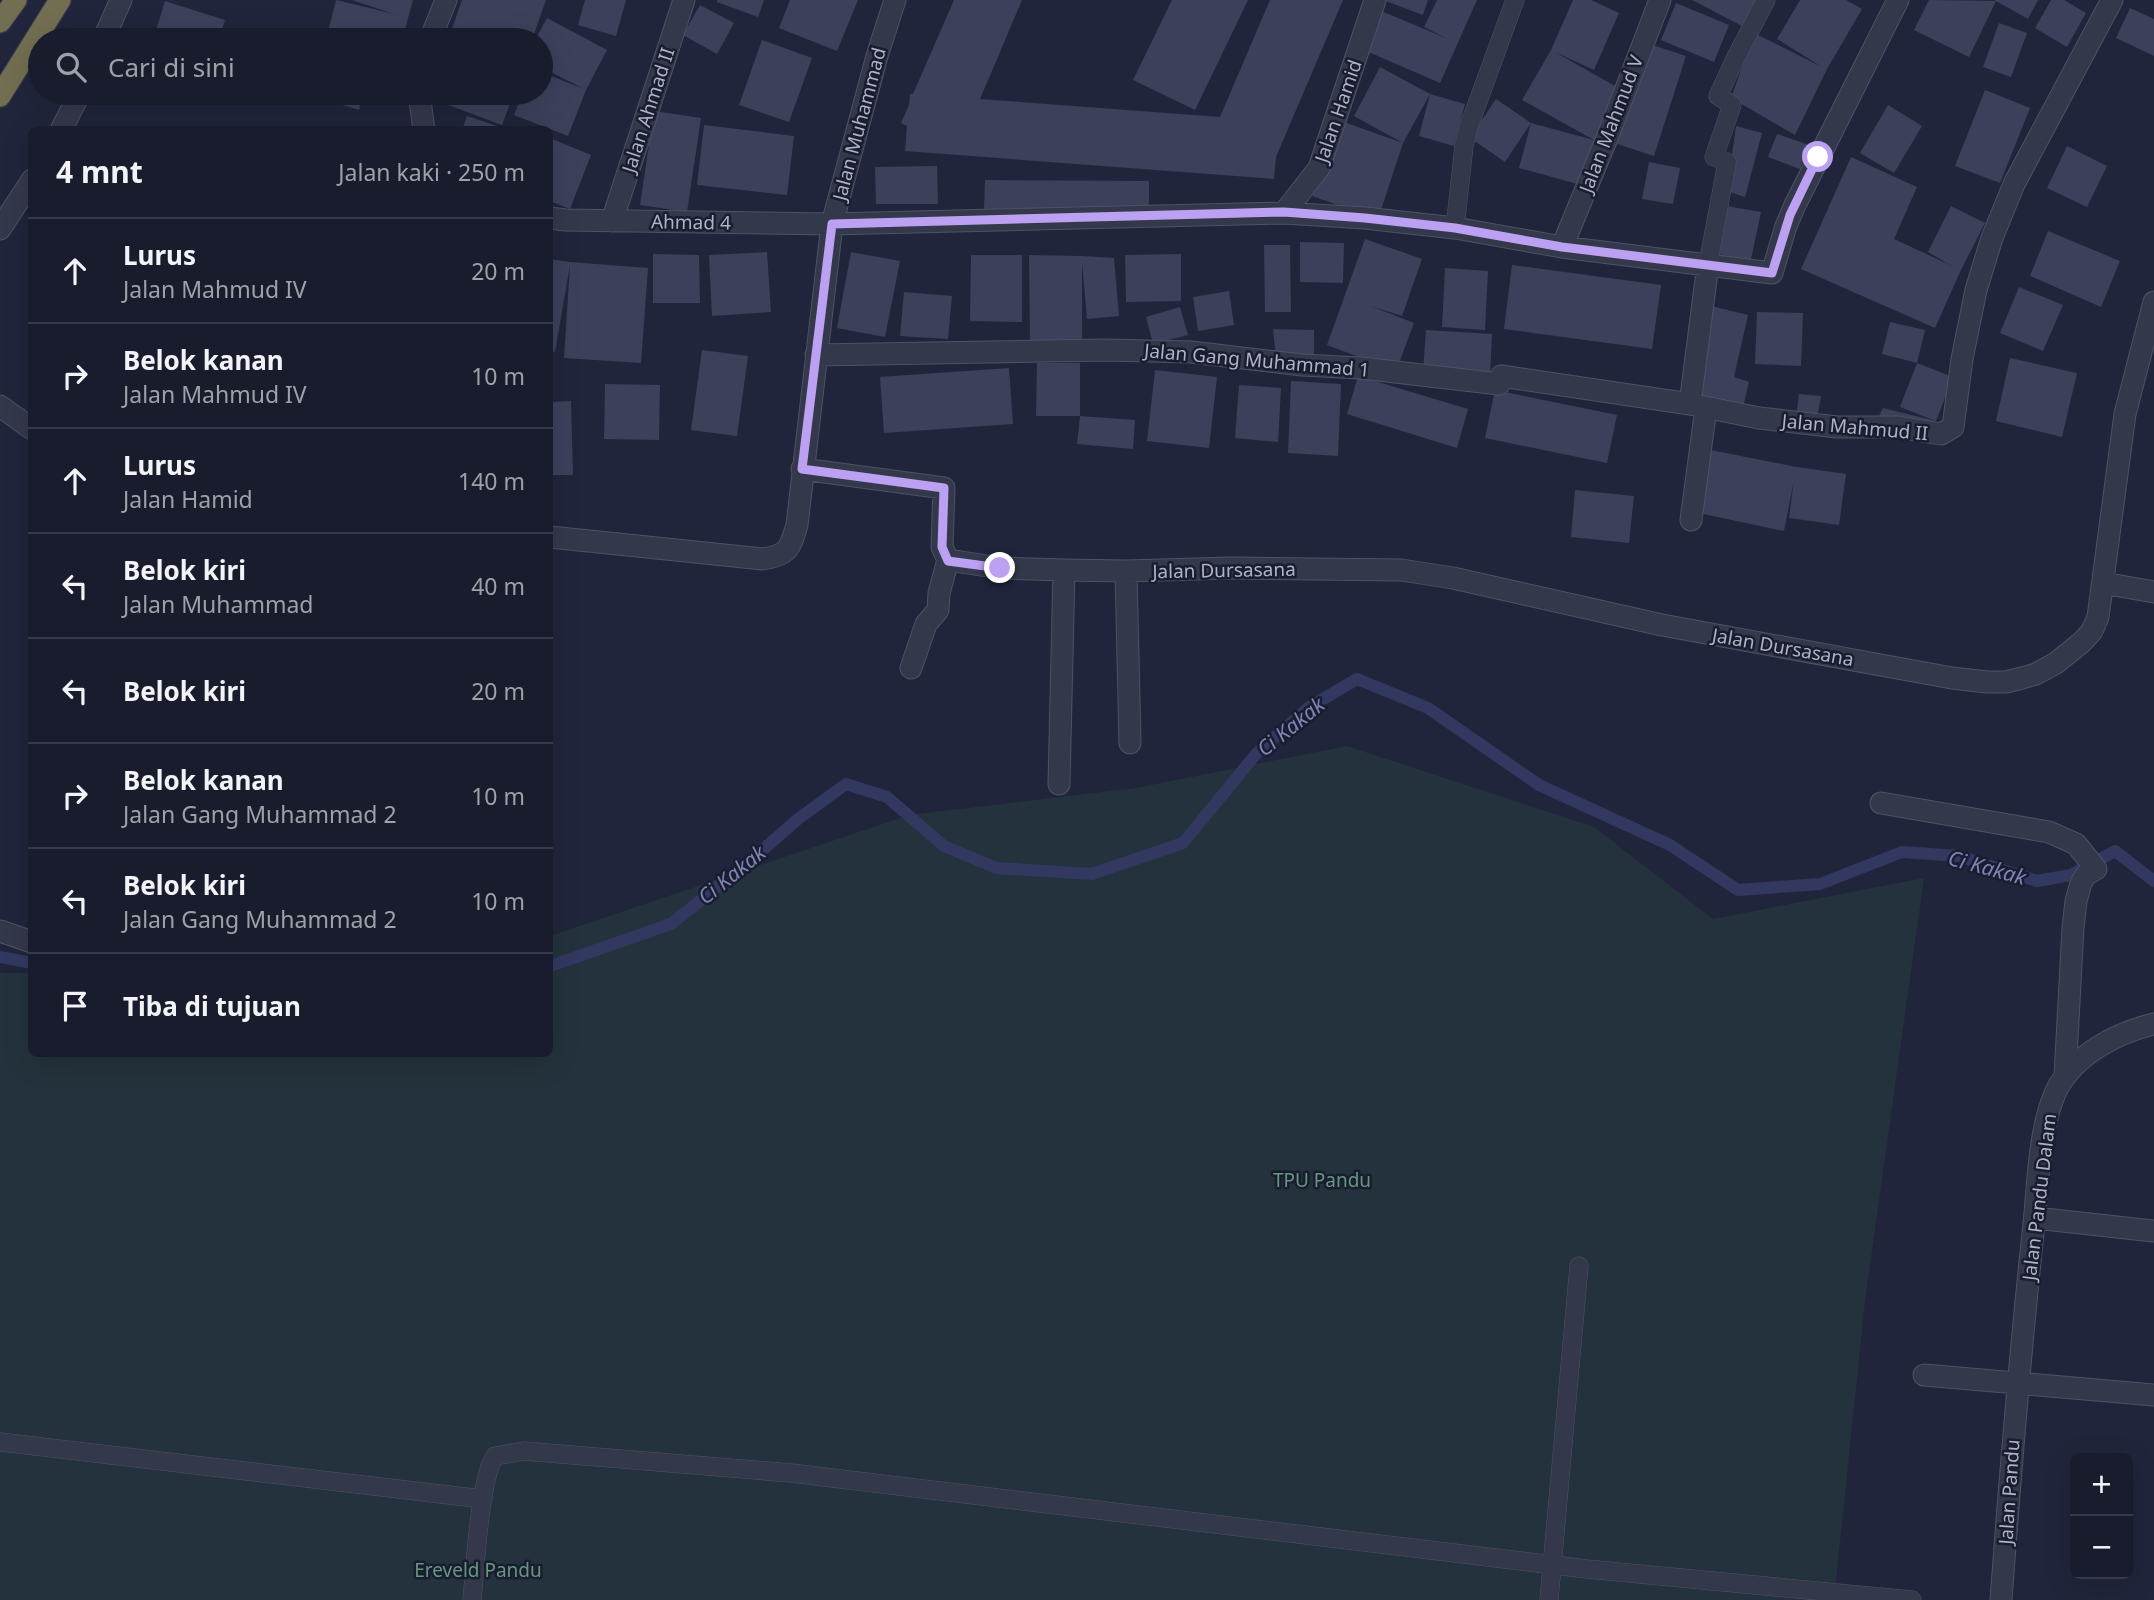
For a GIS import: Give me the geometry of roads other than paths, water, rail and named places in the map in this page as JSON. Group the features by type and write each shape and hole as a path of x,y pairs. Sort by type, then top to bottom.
{"highway":[{"path":"0,22 16,0"},
{"path":"42,28 60,0"},
{"path":"0,96 28,51"}],"street":[{"path":"108,28 121,0"},
{"path":"435,28 446,0"},
{"name":"Jalan Ahmad II","path":"612,220 684,0"},
{"name":"Jalan Muhammad","path":"553,537 763,559 779,557 790,547 797,525 832,224 877,56 895,0"},
{"name":"Jalan Hamid","path":"1284,212 1319,168 1375,0"},
{"name":"Jalan Mahmud V","path":"1562,247 1660,0"},
{"path":"832,224 1284,212 1455,228 1562,247 1772,273 1795,205 1898,0"},
{"name":"Jalan Mahmud II","path":"1698,406 1759,418 1837,427 1896,427 1941,434 1954,427 1962,359 1976,290 1992,238 2014,184 2112,0"},
{"path":"63,126 74,105"},
{"path":"421,105 423,126"},
{"path":"0,229 28,186"},
{"name":"Ahmad 4","path":"553,218 832,224"},
{"path":"1691,520 1708,264"},
{"name":"Jalan Dursasana","path":"948,561 1000,568 1064,570 1401,570 1453,578 1662,625 1952,678 2006,682 2036,674 2056,663 2082,642 2092,631 2098,617 2125,414 2154,302"},
{"name":"Jalan Gang Muhammad 1","path":"816,355 1105,350 1191,352 1499,384 1502,376 1698,406"},
{"path":"0,406 28,426"},
{"path":"802,469 944,488 942,547 948,561 939,593 938,610 926,624 911,668"},
{"path":"1059,784 1064,570"},
{"path":"1126,571 1130,743"},
{"path":"2103,583 2154,592"},
{"path":"1881,803 2049,832 2070,840 2090,862 2076,901 2065,1076"},
{"path":"0,931 28,941"},
{"name":"Jalan Pandu Dalam","path":"2017,1384 2040,1165 2049,1109 2056,1090 2065,1076 2087,1054 2124,1034 2154,1024"},
{"path":"2035,1219 2154,1231"},
{"path":"1923,1375 2154,1395"},
{"name":"Jalan Pandu","path":"2001,1600 2017,1384"}],"lane":[{"path":"1455,228 1464,146 1469,126 1515,0"},
{"path":"1708,264 1727,162 1714,157 1732,104 1718,96 1766,0"},
{"path":"1549,1600 1579,1266"},
{"path":"0,1442 483,1499"},
{"path":"472,1600 483,1499 490,1463 495,1456 513,1452 552,1452 791,1473 1553,1565 1912,1600"}],"waterway":[{"name":"Ci Kakak","path":"553,965 671,924 798,819 846,784 887,797 944,846 996,868 1092,874 1183,843 1256,754 1308,708 1357,679 1428,708 1539,785 1670,845 1738,890 1820,884 1902,852 1959,856 2037,881 2071,875 2115,851 2154,881"},
{"name":"Ci Kakak","path":"0,957 28,962"}],"park label":[{"name":"TPU Pandu","path":"1322,1180"},
{"name":"Ereveld Pandu","path":"478,1570"}]}
